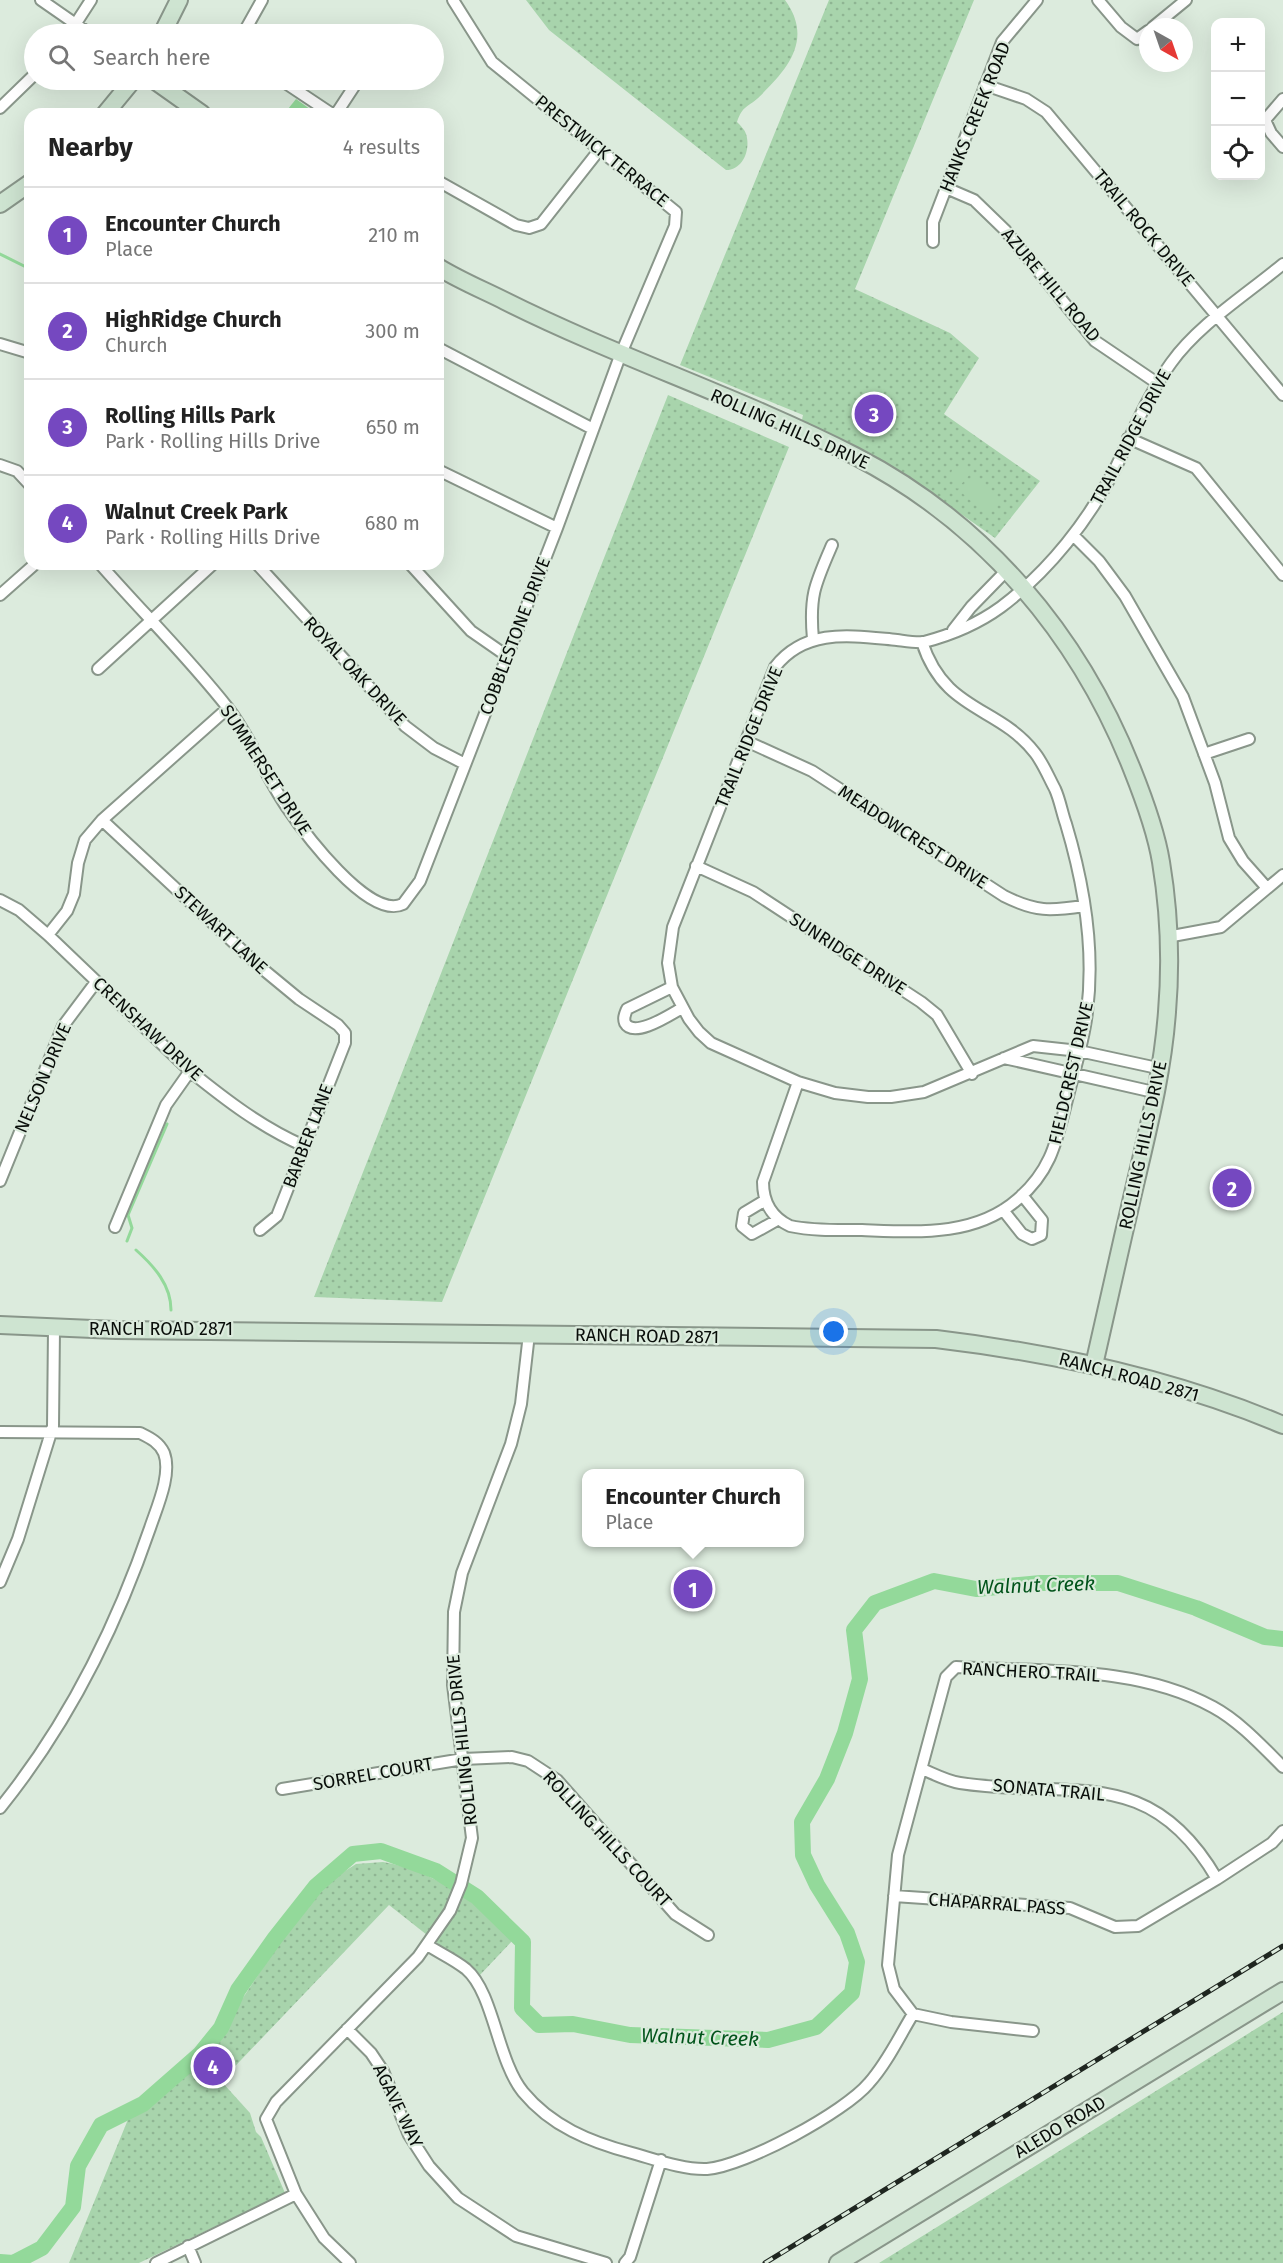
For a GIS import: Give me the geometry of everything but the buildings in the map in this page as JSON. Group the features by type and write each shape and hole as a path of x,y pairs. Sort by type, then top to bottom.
{"street":[{"path":"41,0 75,24"},
{"path":"77,24 91,0"},
{"path":"167,24 179,0"},
{"path":"249,24 262,0"},
{"name":"PRESTWICK TERRACE","path":"453,0 492,62 676,212 675,226 620,356"},
{"name":"HANKS CREEK ROAD","path":"933,242 933,222 1002,42 1037,0"},
{"path":"1098,0 1129,35 1137,39 1139,38"},
{"path":"1164,18 1186,0"},
{"path":"0,108 24,85"},
{"name":"TRAIL ROCK DRIVE","path":"986,85 1026,99 1046,112 1283,395"},
{"path":"110,108 125,90"},
{"path":"168,90 194,108"},
{"path":"297,90 325,108"},
{"path":"338,108 351,90"},
{"path":"1283,99 1265,120 1271,133 1283,147"},
{"path":"444,184 516,225 529,228 541,224 600,149"},
{"path":"0,204 24,187"},
{"name":"AZURE HILL ROAD","path":"946,188 974,200 1005,230 1095,341 1157,383"},
{"name":"TRAIL RIDGE DRIVE","path":"1162,1069 1079,1051 1033,1046 972,1074 924,1092 891,1097 835,1093 798,1082 711,1043 689,1020 672,987 668,963 673,927 775,667 791,651 813,639 850,636 922,642 953,630 975,625 1004,605 1073,535 1104,490 1157,383 1192,339 1283,264"},
{"name":"ROLLING HILLS DRIVE","path":"444,270 576,337 816,437 884,471 962,527 1008,569 1024,586 1079,663 1126,754 1146,806 1161,860 1167,937 1168,1008 1158,1093 1094,1365"},
{"path":"0,344 24,351"},
{"path":"444,351 593,429"},
{"name":"COBBLESTONE DRIVE","path":"395,907 403,904 420,881 557,528 620,356"},
{"path":"1128,438 1196,468 1283,575"},
{"path":"0,465 17,471 24,479"},
{"path":"444,473 557,528"},
{"path":"1073,535 1099,561 1125,596 1183,697 1215,783 1229,838 1243,861 1267,888"},
{"path":"813,639 810,612 813,587 832,545"},
{"name":"TRAIL RIDGE DRIVE","path":"953,630 1008,569"},
{"path":"0,595 27,570"},
{"name":"SUMMERSET DRIVE","path":"105,570 228,708 286,806 322,854 362,893 395,907"},
{"path":"98,669 207,570"},
{"name":"ROYAL OAK DRIVE","path":"262,570 405,726 434,748 465,764"},
{"path":"415,570 471,631 507,656"},
{"name":"FIELDCREST DRIVE","path":"779,1219 800,1228 933,1231 969,1225 988,1219 1022,1196 1052,1157 1079,1051 1087,1013 1090,968 1077,861 1056,792 1035,753 1005,727 980,713 944,685 928,661 922,642"},
{"path":"48,935 67,911 74,894 78,863 85,840 102,820 228,708"},
{"path":"1204,754 1249,739"},
{"name":"MEADOWCREST DRIVE","path":"746,741 812,771 1004,896 1028,908 1046,911 1084,906"},
{"name":"STEWART LANE","path":"102,820 259,966 299,999 338,1025 345,1033"},
{"name":"SUNRIDGE DRIVE","path":"696,866 753,892 921,1002 937,1015 972,1074"},
{"path":"1167,937 1221,927 1283,874"},
{"name":"CRENSHAW DRIVE","path":"0,900 19,910 48,935 190,1071 245,1114 276,1134 304,1146"},
{"name":"NELSON DRIVE","path":"0,1181 63,1026 96,982"},
{"path":"672,987 627,1009 624,1017 626,1025 633,1029 641,1029 682,1008"},
{"name":"BARBER LANE","path":"260,1230 277,1216 345,1043 345,1033"},
{"path":"1004,1058 1158,1093"},
{"path":"115,1227 166,1105 190,1071"},
{"path":"764,1201 744,1213 742,1226 752,1234 779,1219 764,1201 763,1182 798,1082"},
{"path":"1003,1210 1022,1234 1032,1239 1041,1235 1042,1220 1022,1196"},
{"name":"RANCH ROAD 2871","path":"0,1325 54,1329 936,1339 1001,1347 1094,1365 1252,1412 1283,1425"},
{"path":"0,1582 18,1539 51,1432 55,1399 54,1329"},
{"name":"ROLLING HILLS DRIVE","path":"296,2194 266,2119 276,2102 428,1945 450,1911 469,1855 472,1838 453,1685 454,1612 462,1573 511,1443 521,1404 530,1334"},
{"path":"0,1432 140,1433 154,1440 163,1451 166,1471 134,1573 108,1638 85,1683 33,1768 0,1808"},
{"name":"RANCHERO TRAIL","path":"913,2014 894,1989 888,1965 898,1856 946,1677 956,1666 1135,1679 1173,1688 1215,1708 1283,1767"},
{"name":"ROLLING HILLS COURT","path":"463,1759 512,1757 541,1768 557,1780 675,1914 708,1935"},
{"name":"SORREL COURT","path":"282,1790 463,1759"},
{"name":"SONATA TRAIL","path":"921,1769 958,1783 1105,1793 1143,1804 1177,1825 1202,1853 1217,1879"},
{"name":"CHAPARRAL PASS","path":"894,1896 1070,1908 1115,1927 1138,1926 1272,1843 1283,1831"},
{"path":"428,1945 467,1969 478,1984 508,2067 522,2091 561,2127 606,2146 705,2169 734,2164 766,2151 856,2096 869,2084 913,2014 951,2022 1033,2031"},
{"name":"ALEDO ROAD","path":"838,2263 1283,1991"},
{"name":"AGAVE WAY","path":"347,2029 371,2053 383,2071 409,2135 429,2166 459,2198 516,2236 606,2263"},
{"path":"625,2263 630,2258 661,2160"},
{"path":"156,2263 296,2194 324,2238 350,2263"},
{"path":"188,2246 195,2263"}],"shaded area":[{"path":"526,0 785,0 797,28 797,41 793,54 779,76 741,112 737,122 746,134 746,152 741,163 726,170 549,30"},
{"path":"829,0 974,0 855,289 950,333 979,358 944,414 1040,481 995,538 914,481 802,420 803,415 680,365"},
{"path":"668,395 789,447 442,1302 314,1297"},
{"path":"966,467 972,472 957,489 950,477 952,470"},
{"path":"976,478 1001,500 988,516 962,493"},
{"path":"383,1862 420,1873 454,1890 514,1939 479,1976 389,1905 221,2081 250,2113 256,2132 261,2137 285,2193 139,2263 69,2263 129,2117 207,2052 309,1902 331,1880 356,1864"},
{"path":"1283,2012 1283,2263 879,2263"}],"water":[{"path":"296,99 308,108 289,108"}],"waterway":[{"path":"0,254 24,266"},
{"path":"127,1241 132,1228 128,1215 167,1124"},
{"path":"136,1250 165,1284 171,1310"},
{"name":"Walnut Creek","path":"0,2262 13,2263 42,2248 73,2207 78,2166 101,2125 143,2104 200,2054 221,2028 238,1990 275,1938 316,1886 353,1854 381,1851 436,1871 477,1897 523,1942 522,2008 539,2025 573,2024 630,2035 768,2040 816,2027 852,1993 857,1962 847,1933 817,1885 803,1855 802,1822 827,1779 845,1733 860,1679 854,1630 875,1603 934,1581 976,1589 1041,1583 1118,1583 1196,1608 1265,1637 1283,1639"}],"railway":[{"path":"765,2263 1283,1946"}],"place":[{"name":"Rolling Hills Park","path":"874,414"},
{"name":"HighRidge Church","path":"1232,1188"},
{"name":"Encounter Church","path":"693,1589"},
{"name":"Walnut Creek Park","path":"213,2066"}]}
